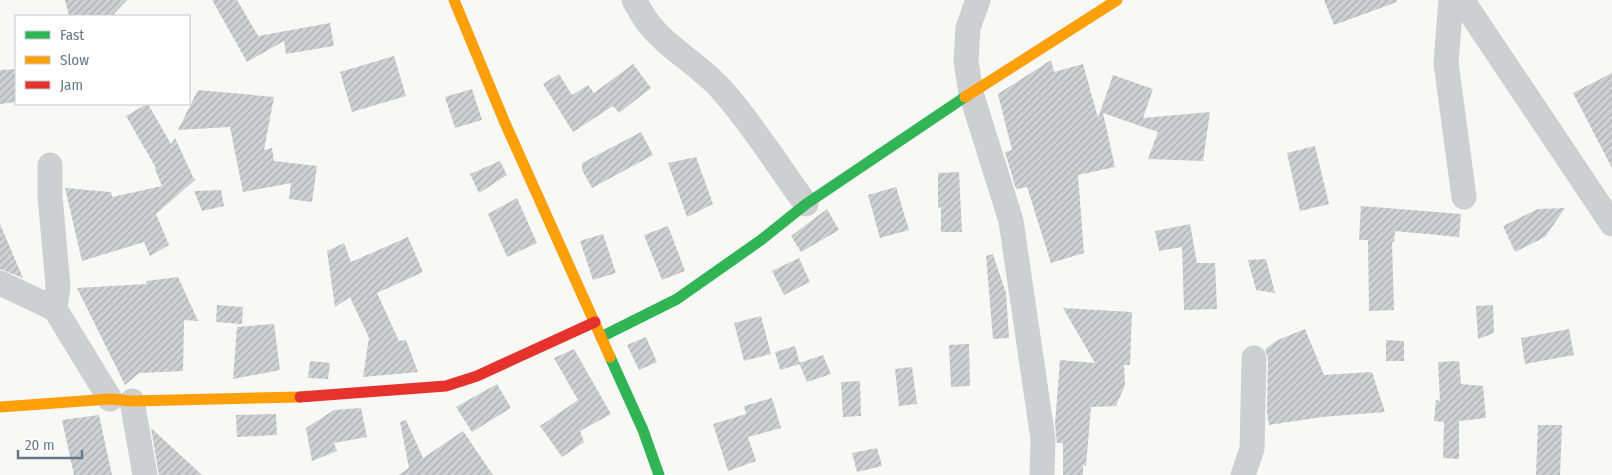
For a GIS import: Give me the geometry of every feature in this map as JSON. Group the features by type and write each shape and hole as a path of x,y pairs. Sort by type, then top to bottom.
{"street":[{"path":"454,0 505,123 643,430 659,475"},
{"path":"634,0 646,21 668,43 721,89 746,120 806,204"},
{"path":"978,0 968,28 966,61 971,93 1012,221 1043,439 1042,475"},
{"path":"602,337 684,294 761,240 806,204 971,93 1117,0"},
{"path":"1451,0 1446,63 1464,197"},
{"path":"1462,0 1612,224"},
{"path":"50,164 50,196 58,286 55,309"},
{"path":"0,283 55,309 121,400 145,475"},
{"path":"0,407 121,400 290,398 446,386 478,376 595,322"},
{"path":"1243,475 1252,449 1254,358"},
{"path":"643,430 645,466"}],"building":[{"path":"65,0 127,0 113,15 69,15"},
{"path":"212,0 237,0 258,36 330,23 334,46 286,54 284,41 247,62"},
{"path":"1324,0 1397,0 1397,2 1334,25"},
{"path":"394,56 406,96 352,112 340,72"},
{"path":"1051,60 1054,72 1083,64 1098,118 1113,75 1153,89 1143,118 1210,112 1203,161 1148,159 1158,132 1103,113 1115,167 1078,175 1084,253 1051,263 1027,187 1016,189 1005,152 1012,150 998,94"},
{"path":"633,64 651,88 619,113 613,106 573,132 543,84 559,74 572,95 588,85 594,93"},
{"path":"15,69 15,102 0,104 0,70"},
{"path":"1612,73 1612,168 1573,93"},
{"path":"472,89 482,120 455,128 445,97"},
{"path":"198,90 274,97 264,150 272,148 274,161 317,166 312,202 289,199 291,183 243,192 230,127 178,130"},
{"path":"149,105 171,144 175,138 194,179 196,179 156,214 169,245 150,256 144,242 82,261 65,188 111,192 112,197 162,186 156,168 126,116"},
{"path":"641,132 653,155 592,188 582,170 582,163"},
{"path":"1315,146 1329,204 1300,211 1287,153"},
{"path":"696,157 713,204 687,217 668,163"},
{"path":"500,161 507,175 479,193 470,174"},
{"path":"959,172 962,232 941,232 941,207 938,208 938,173"},
{"path":"896,187 909,230 880,238 868,195"},
{"path":"221,190 224,206 202,211 194,191"},
{"path":"517,198 537,243 507,257 488,214"},
{"path":"1361,206 1461,214 1459,237 1395,231 1394,242 1392,242 1394,310 1369,311 1368,240 1359,240"},
{"path":"1565,208 1545,237 1515,252 1503,226 1538,209"},
{"path":"827,209 839,230 801,252 791,236"},
{"path":"0,224 23,278 0,269"},
{"path":"1190,224 1197,263 1215,263 1217,309 1184,310 1182,247 1159,251 1155,231"},
{"path":"668,226 685,271 662,280 644,235"},
{"path":"603,234 616,273 593,280 580,241"},
{"path":"408,237 423,272 377,293 399,341 406,340 418,372 363,377 369,338 350,297 335,307 327,251 344,243 351,262"},
{"path":"993,254 1006,293 1009,338 993,339 986,256"},
{"path":"799,258 810,282 784,295 772,271"},
{"path":"1266,259 1275,293 1256,290 1248,260"},
{"path":"178,277 198,321 184,320 183,371 139,373 125,385 77,288 147,284 146,281"},
{"path":"217,305 243,307 242,324 216,322"},
{"path":"1493,305 1494,333 1478,339 1476,306"},
{"path":"1063,308 1132,312 1130,365 1124,365 1125,385 1116,406 1091,407 1086,466 1083,465 1083,475 1063,475 1063,443 1057,443 1055,424 1060,360 1095,363"},
{"path":"761,316 771,354 744,361 734,323"},
{"path":"274,324 280,370 233,379 237,327"},
{"path":"1305,329 1324,375 1372,372 1385,412 1322,417 1269,425 1267,413 1268,358 1265,349 1278,340"},
{"path":"1569,329 1574,355 1525,364 1521,338"},
{"path":"646,337 657,362 639,370 627,345"},
{"path":"1386,340 1404,341 1404,361 1386,361"},
{"path":"969,344 970,386 951,387 949,345"},
{"path":"795,346 800,364 780,370 775,352"},
{"path":"574,349 611,414 580,431 584,442 562,457 540,426 578,400 554,358"},
{"path":"823,355 831,374 807,382 799,363"},
{"path":"310,361 330,363 328,379 308,378"},
{"path":"1459,361 1461,384 1483,386 1486,418 1459,421 1459,459 1443,458 1444,422 1434,421 1436,400 1440,401 1438,362"},
{"path":"912,367 917,404 899,406 895,369"},
{"path":"860,381 861,416 843,417 841,382"},
{"path":"497,384 511,408 472,432 456,407"},
{"path":"772,398 781,428 748,437 756,461 728,471 713,424 746,414 744,406"},
{"path":"361,408 367,437 334,443 337,451 312,461 306,428 334,410"},
{"path":"276,414 277,435 237,437 236,415"},
{"path":"99,415 112,475 74,475 62,420"},
{"path":"406,420 423,458 463,431 493,475 398,475 409,468 400,422"},
{"path":"1538,425 1562,425 1560,475 1536,475"},
{"path":"151,428 202,475 159,475"},
{"path":"877,448 882,466 857,472 852,453"}],"traffic: fast":[{"path":"601,337 677,299 761,240 806,204 965,97"},
{"path":"610,357 643,430 659,475"}],"traffic: slow":[{"path":"454,0 505,123 610,357"},
{"path":"965,97 1117,0"},
{"path":"0,407 110,399 132,401 300,397"}],"traffic: jam":[{"path":"300,397 446,386 477,376 595,322"}]}
